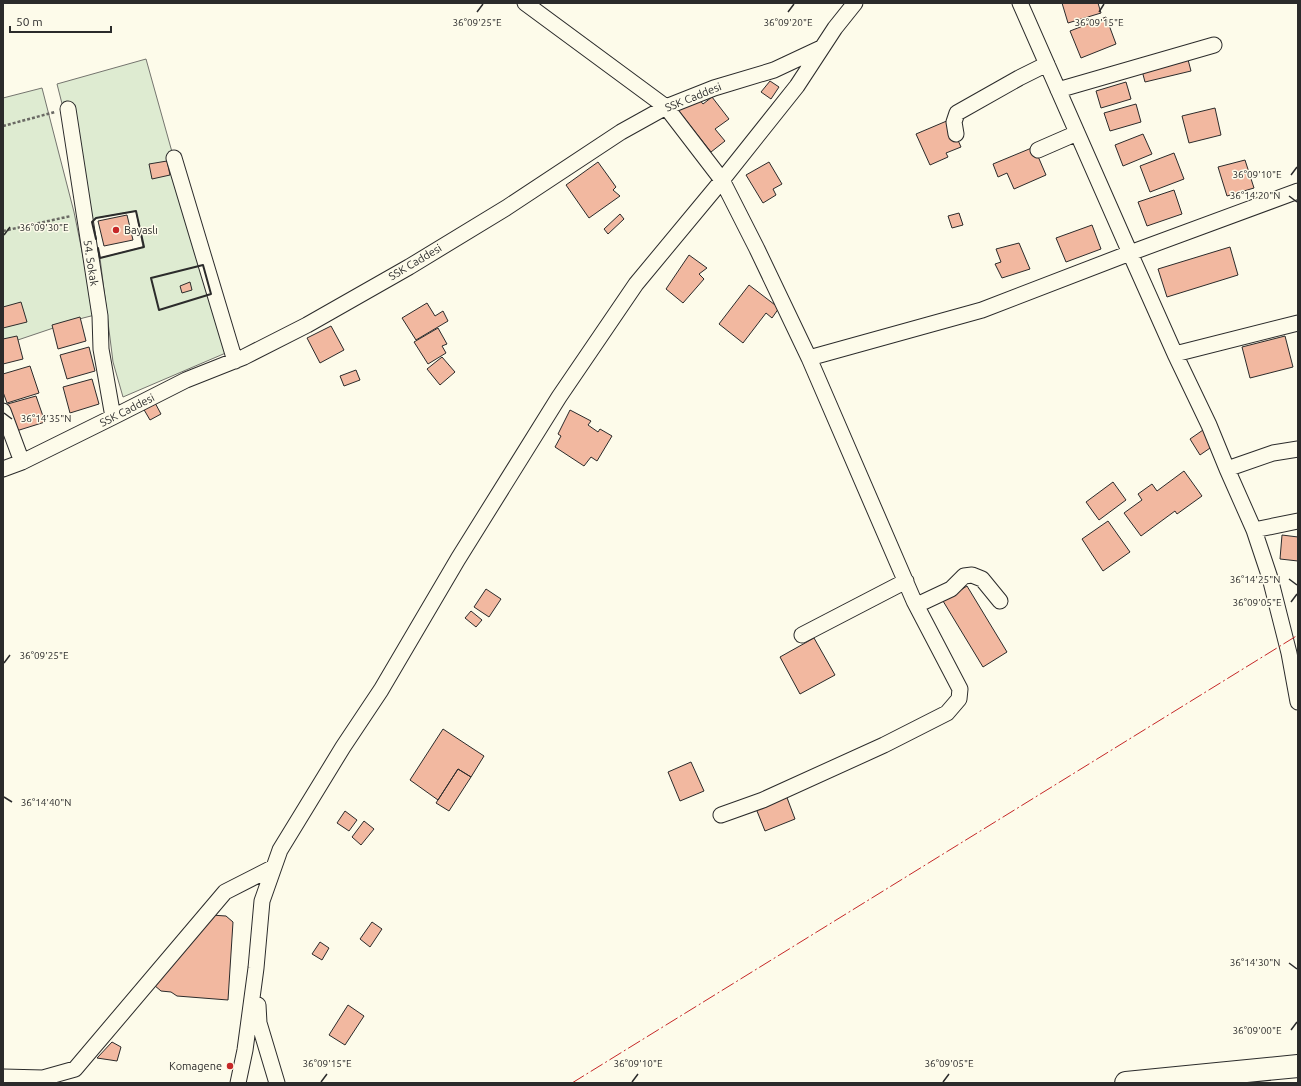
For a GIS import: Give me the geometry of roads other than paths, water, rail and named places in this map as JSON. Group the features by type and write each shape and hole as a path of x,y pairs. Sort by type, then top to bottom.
{"highway":[{"path":"1126,1083 1298,1066"}],"street":[{"path":"525,3 666,107 722,180 809,358 917,606 960,689 959,699 947,712 884,745 763,800 721,815"},
{"path":"238,1083 245,1050 256,968 262,900 280,850 343,747 381,690 458,559 564,391 636,284 797,86 835,28 855,3"},
{"path":"1020,3 1175,354 1209,425 1254,530 1270,578 1289,653 1298,702"},
{"path":"1058,90 1214,45"},
{"name":"SSK Caddesi","path":"3,469 22,462 186,380 235,361 307,325 506,208 621,132 666,107 714,88 774,70 822,47"},
{"path":"956,134 954,122 957,113 1047,64"},
{"name":"54. Sokak","path":"68,109 100,316 101,349 113,417"},
{"path":"1038,150 1077,133"},
{"path":"174,158 235,361"},
{"path":"809,358 982,310 1298,191"},
{"path":"1175,354 1298,323"},
{"path":"3,411 22,462"},
{"path":"1227,469 1273,453 1298,449"},
{"path":"1254,530 1298,521"},
{"path":"917,606 951,589 964,576 972,575 982,579 1000,601"},
{"path":"802,636 906,581"},
{"path":"3,1076 43,1078 76,1069 225,892 274,868"},
{"path":"256,968 259,1023 277,1083"}],"place":[{"name":"Bayaslı","path":"116,230"},
{"name":"Komagene","path":"230,1066"}]}
